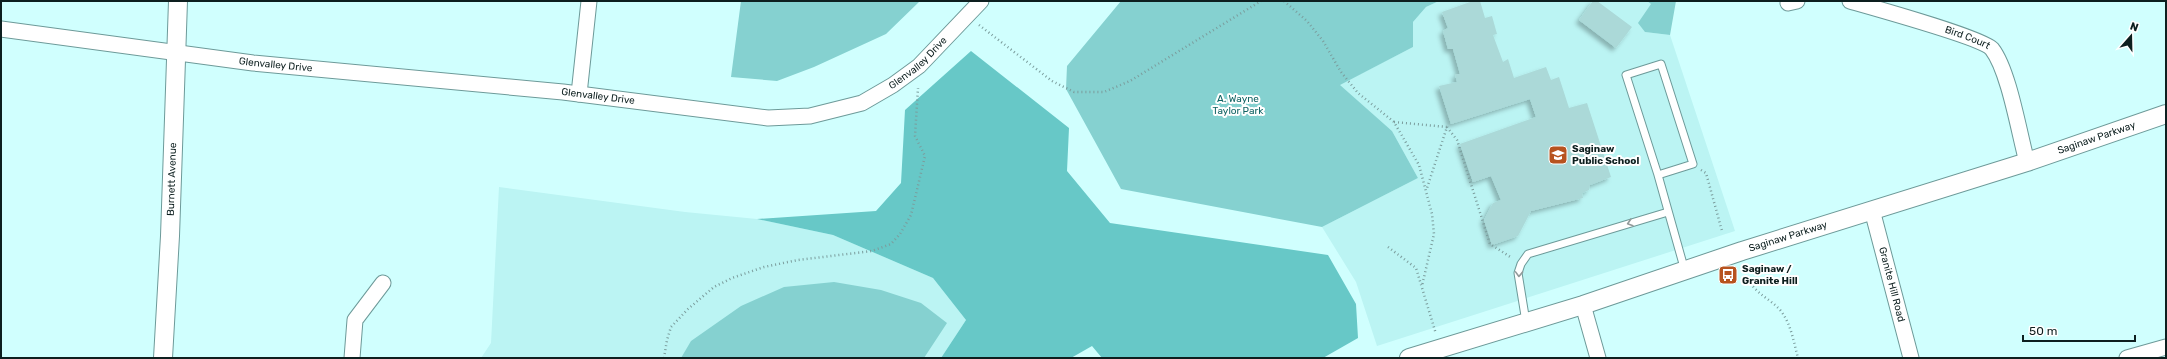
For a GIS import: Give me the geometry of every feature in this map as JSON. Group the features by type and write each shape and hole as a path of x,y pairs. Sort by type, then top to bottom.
{"street":[{"name":"Burnett Avenue","path":"163,358 170,236 178,1"},
{"path":"578,94 589,1"},
{"name":"Glenvalley Drive","path":"1,29 253,63 578,94 768,118 810,116 837,110 862,103 893,86 914,70 981,1"},
{"name":"Bird Court","path":"1850,1 1968,37 1991,47 2002,68 2027,162"},
{"name":"Saginaw Parkway","path":"1409,358 1583,305 1872,210 2027,162 2166,114"},
{"name":"Granite Hill Road","path":"1872,210 1911,358"},
{"path":"352,358 355,320 383,283"},
{"path":"1583,305 1598,358"},
{"path":"2127,358 2166,347"}],"lane":[{"path":"1658,175 1693,164 1661,64 1626,75 1658,175 1685,271"},
{"path":"1526,322 1518,273 1521,264 1528,254 1668,212"}],"path":[{"path":"977,23 1052,81 1074,92 1104,92 1130,80 1261,1"},
{"path":"1284,1 1307,21 1323,41 1341,72 1358,93 1394,122 1420,165 1427,189 1434,234 1422,286"},
{"path":"664,358 666,340 671,327 688,309 714,287 732,278 764,267 798,260 872,251 891,244 900,234 911,215 925,156 915,136 918,88"},
{"path":"1394,122 1447,127 1457,140 1490,244 1521,264"},
{"path":"1427,189 1447,127"},
{"path":"1693,164 1706,174 1722,231"},
{"path":"1388,247 1416,268 1440,348"},
{"path":"1747,276 1751,286 1781,311 1788,323 1798,358"}],"shaded area":[{"name":"Saginaw Public School","path":"1439,1 1647,1 1651,4 1645,32 1670,35 1735,231 1377,346 1356,282 1322,227 1418,178 1392,131 1339,85 1413,47 1413,22 1426,7"},
{"path":"971,51 1069,128 1067,171 1110,223 1328,255 1356,304 1358,338 1323,358 1102,358 1092,346 1071,358 941,358 966,320 933,278 833,235 757,219 876,211 901,183 905,110"},
{"path":"499,187 685,212 757,219 833,235 933,278 966,320 941,358 481,358 491,343"}],"green space":[{"path":"741,1 920,1 886,34 814,67 777,81 731,77"},
{"name":"A. Wayne Taylor Park","path":"1121,1 1439,1 1426,7 1413,22 1413,47 1340,85 1392,131 1418,178 1322,227 1121,189 1066,89 1067,66"},
{"path":"1647,1 1676,1 1670,35 1645,32 1638,23 1651,4"},
{"path":"834,282 881,290 921,303 947,323 924,358 681,358 691,341 741,306 784,287"}],"building":[{"path":"1473,1 1480,1 1485,18 1492,16 1497,34 1493,35 1503,62 1508,59 1514,78 1546,67 1551,80 1559,77 1569,108 1587,103 1611,177 1590,185 1589,190 1582,193 1583,198 1531,211 1518,236 1492,245 1484,220 1493,203 1501,200 1491,176 1473,182 1460,144 1536,117 1530,99 1451,124 1439,86 1457,82 1455,74 1460,74 1453,49 1448,49 1443,31 1448,28 1442,12"},
{"path":"1593,1 1597,1 1632,27 1616,48 1579,20"}],"place":[{"name":"Saginaw Public School","path":"1558,155"},
{"name":"Saginaw / Granite Hill","path":"1728,275"}]}
